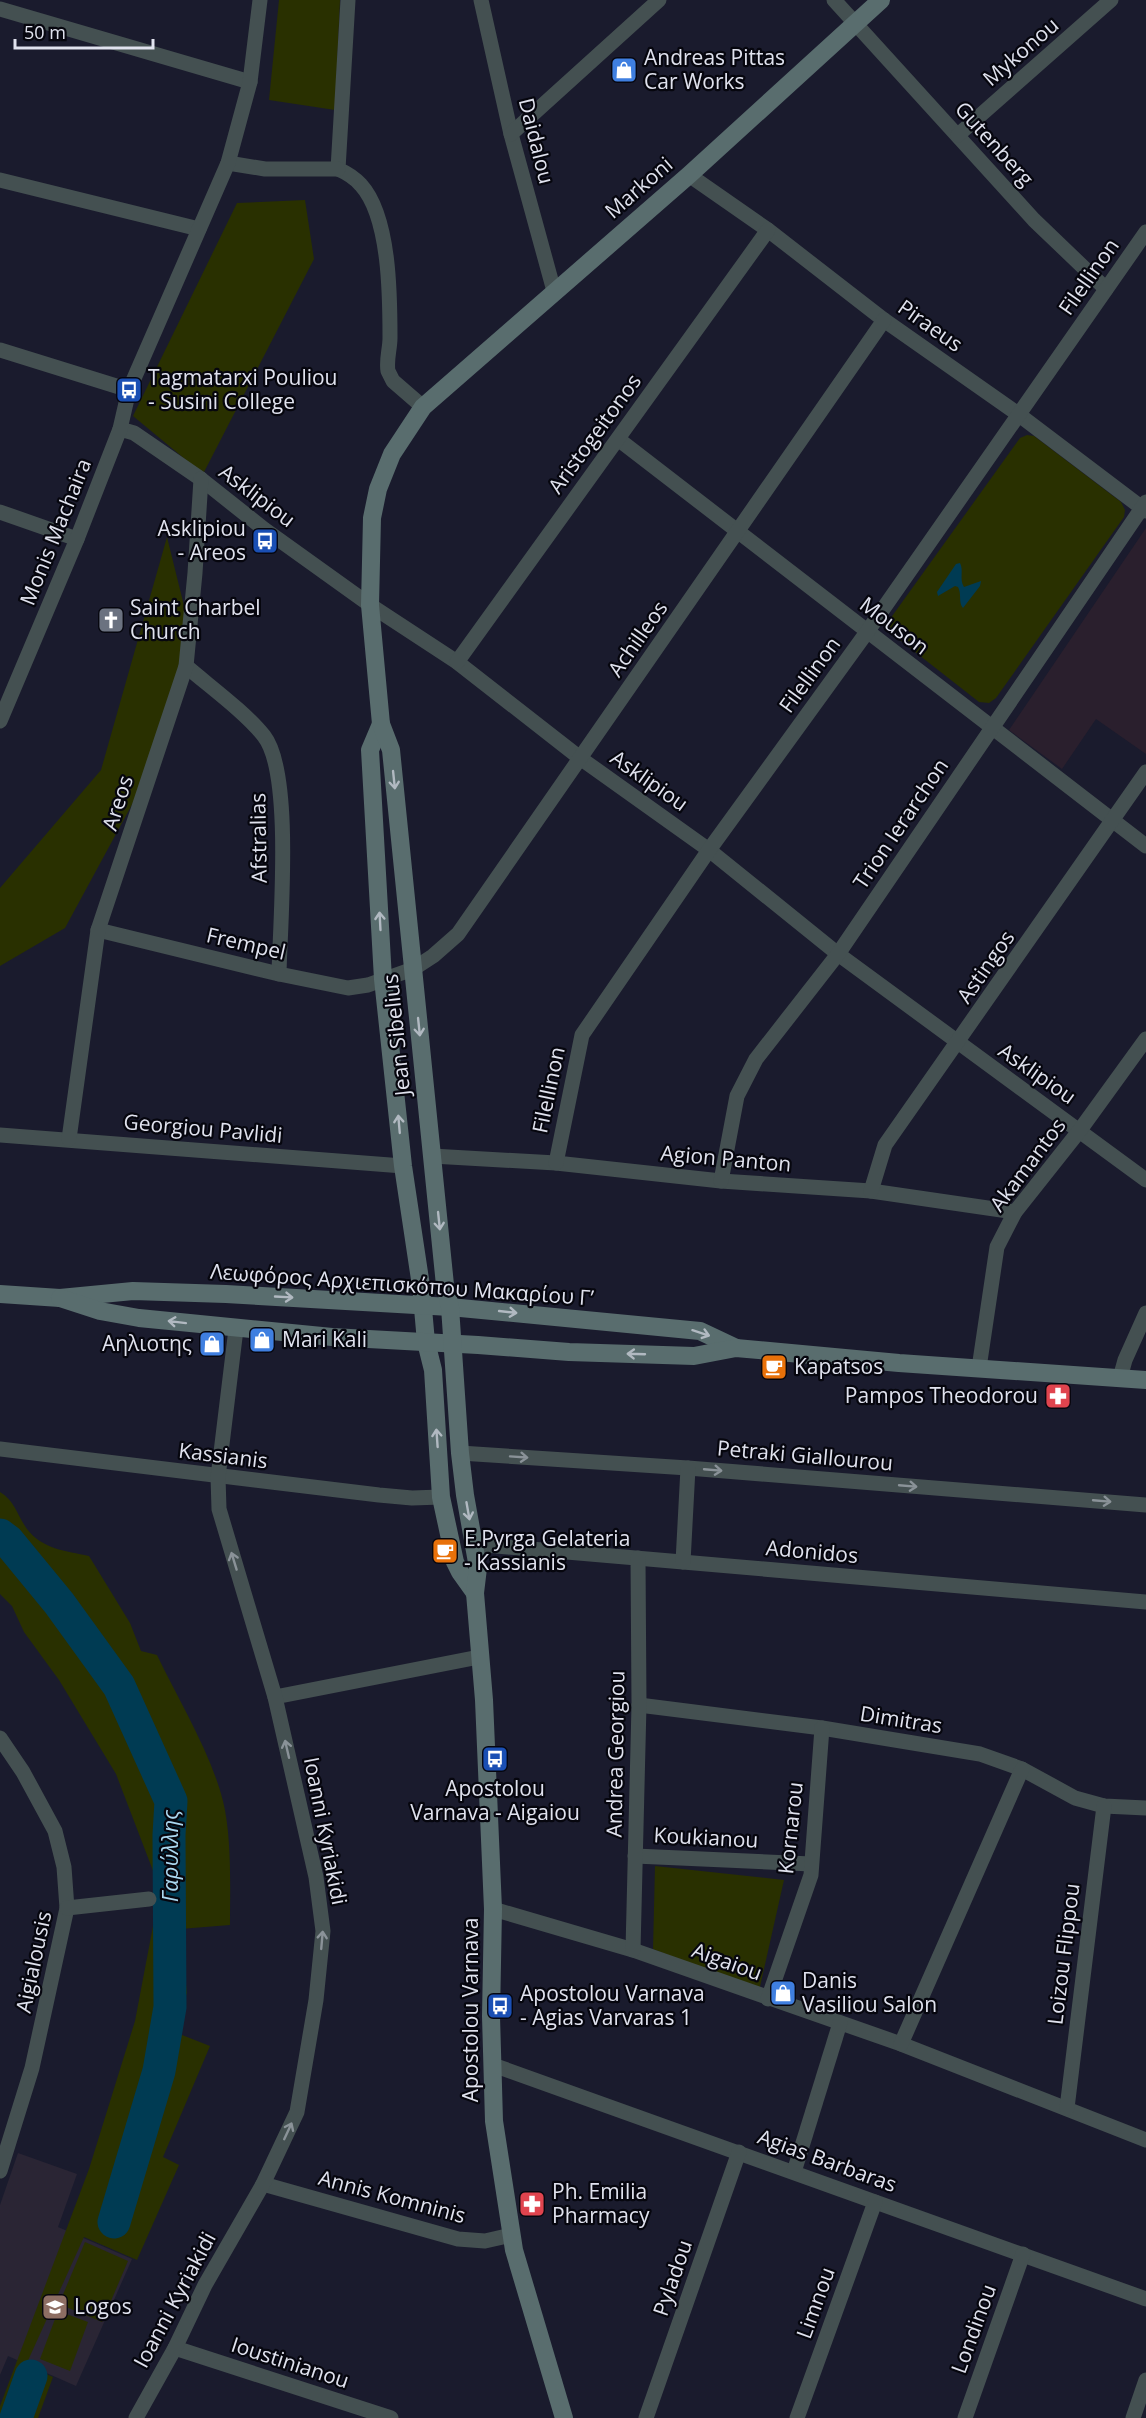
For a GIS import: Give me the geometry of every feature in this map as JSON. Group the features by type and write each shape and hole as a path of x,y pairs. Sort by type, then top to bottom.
{"main road":[{"name":"Markoni","path":"423,407 689,175 880,0"},
{"name":"Jean Sibelius","path":"423,407 392,454 378,489 372,519 370,605 381,724 391,750 452,1343"},
{"name":"Jean Sibelius","path":"381,724 370,750 384,980 403,1166 426,1342"},
{"name":"Λεωφόρος Αρχιεπισκόπου Μακαρίου Γ’","path":"0,1294 60,1298 133,1290 450,1307 700,1331 736,1348"},
{"name":"Λεωφόρος Αρχιεπισκόπου Μακαρίου Γ’","path":"60,1298 100,1311 236,1329 569,1352 694,1356 736,1348 1146,1380"},
{"name":"Apostolou Varnava","path":"426,1342 432,1370 441,1497 455,1562 475,1593"},
{"name":"Apostolou Varnava","path":"452,1343 460,1453 478,1568 475,1593 484,1701 493,1910 494,2121 511,2235 564,2418"}],"street":[{"name":"Monis Machaira","path":"0,721 120,429 129,390 228,163 250,82 260,0"},
{"path":"338,169 348,0"},
{"name":"Daidalou","path":"481,0 511,134 554,291"},
{"path":"511,134 659,0"},
{"name":"Gutenberg","path":"834,0 1034,220 1106,289"},
{"name":"Mykonou","path":"958,135 1111,0"},
{"path":"0,9 250,82"},
{"path":"228,163 265,169 338,169 350,175 362,186 370,200 380,228 387,258 390,293 388,371 393,381 423,407"},
{"name":"Piraeus","path":"689,175 768,230 884,320 1145,507"},
{"path":"0,180 199,229"},
{"name":"Aristogeitonos","path":"457,662 768,230"},
{"name":"Filellinon","path":"556,1163 582,1035 709,850 867,632 1146,232"},
{"name":"Achilleos","path":"413,969 433,956 458,934 884,320"},
{"path":"0,350 129,390"},
{"name":"Asklipiou","path":"120,429 134,433 201,479 264,529 370,605 457,662 580,758 709,850 838,954 1146,1180"},
{"name":"Mouson","path":"618,439 1146,846"},
{"name":"Areos","path":"69,1139 98,930 186,666 201,479"},
{"name":"Trion Ierarchon","path":"721,1181 737,1096 756,1059 838,954 991,727 1145,507"},
{"path":"0,512 76,539"},
{"name":"Afstralias","path":"186,666 265,736 274,759 283,808 279,974"},
{"name":"Astingos","path":"871,1191 885,1145 1146,772"},
{"name":"Frempel","path":"98,930 279,974 348,988 368,985 413,969"},
{"name":"Akamantos","path":"979,1368 997,1248 1015,1212 1080,1130 1146,1039"},
{"name":"Georgiou Pavlidi","path":"0,1135 403,1166"},
{"name":"Agion Panton","path":"432,1156 556,1163 721,1181 871,1191 1015,1212"},
{"path":"1120,1378 1125,1360 1146,1313"},
{"name":"Ioanni Kyriakidi","path":"136,2418 175,2348 205,2285 263,2184 297,2112 316,2000 323,1931 316,1877 275,1697 219,1509 218,1477 236,1329"},
{"name":"Kassianis","path":"0,1449 379,1496 441,1497"},
{"name":"Petraki Giallourou","path":"460,1453 688,1468 1146,1504"},
{"path":"683,1562 688,1468"},
{"name":"Adonidos","path":"474,1544 1146,1602"},
{"name":"Andrea Georgiou","path":"633,1950 639,1705 639,1558"},
{"path":"275,1697 480,1657"},
{"name":"Dimitras","path":"639,1705 822,1728 980,1754 1022,1769 1076,1798 1104,1806 1146,1808"},
{"name":"Kornarou","path":"768,1999 811,1875 822,1728"},
{"name":"Aigialousis","path":"0,1738 23,1772 55,1831 64,1867 68,1908 32,2068 0,2171"},
{"path":"901,2044 1022,1769"},
{"name":"Loizou Flippou","path":"1067,2108 1104,1806"},
{"name":"Koukianou","path":"634,1856 811,1864"},
{"path":"68,1908 149,1899"},
{"name":"Aigaiou","path":"493,1910 633,1950 901,2044 1146,2140"},
{"path":"794,2172 840,2023"},
{"name":"Agias Barbaras","path":"493,2065 1146,2299"},
{"name":"Pyladou","path":"646,2418 739,2152"},
{"name":"Annis Komninis","path":"263,2184 458,2239 486,2241 511,2235"},
{"name":"Limnou","path":"797,2418 875,2202"},
{"name":"Londinou","path":"965,2418 1023,2254"},
{"name":"Ioustinianou","path":"175,2348 391,2418"},
{"path":"1133,2418 1146,2380"}],"shaded area":[{"path":"1146,528 1146,754 1096,719 1062,769 1009,730"},
{"name":"Logos","path":"18,2153 77,2174 58,2227 132,2259 76,2386 8,2356 0,2375 0,2205"}],"green space":[{"path":"279,0 340,0 335,110 269,100"},
{"path":"305,200 314,259 203,474 133,416 237,203"},
{"path":"1027,435 1034,436 1121,502 1125,510 1124,517 996,698 989,703 979,702 896,637 889,627 890,619 1020,438"},
{"path":"167,537 191,634 135,799 65,928 0,966 0,888 101,770"},
{"path":"0,1492 12,1504 33,1536 63,1551 89,1556 130,1623 141,1651 157,1655 203,1746 218,1783 226,1815 230,1863 230,1925 180,1929 187,1993 172,2031 210,2046 163,2157 179,2165 137,2260 84,2237 26,2365 53,2377 38,2418 0,2418 0,2406 89,2169 135,2021 160,1889 116,1774 59,1680 24,1632 12,1606 0,1594"},
{"path":"655,1866 784,1880 759,1991 653,1949"},
{"path":"85,2242 128,2261 102,2322 59,2304"},
{"path":"58,2311 88,2322 70,2371 40,2359"}],"water":[{"path":"960,563 964,587 981,581 980,586 963,608 958,587 955,586 938,596 937,592 956,564"}],"waterway":[{"name":"Γαρύλλης","path":"0,1535 8,1541 59,1603 119,1686 171,1801 169,1835 170,2007 159,2071 114,2222"},
{"name":"Γαρύλλης","path":"16,2418 31,2376"}],"place":[{"name":"Andreas Pittas Car Works","path":"624,70"},
{"name":"Tagmatarxi Pouliou - Susini College","path":"129,390"},
{"name":"Asklipiou - Areos","path":"265,541"},
{"name":"Saint Charbel Church","path":"111,620"},
{"name":"Mari Kali","path":"262,1340"},
{"name":"Αηλιοτης","path":"212,1344"},
{"name":"Kapatsos","path":"774,1367"},
{"name":"Pampos Theodorou","path":"1058,1396"},
{"name":"E.Pyrga Gelateria - Kassianis","path":"445,1551"},
{"name":"Apostolou Varnava - Aigaiou","path":"495,1759"},
{"name":"Danis Vasiliou Salon","path":"783,1993"},
{"name":"Apostolou Varnava - Agias Varvaras 1","path":"500,2006"},
{"name":"Ph. Emilia Pharmacy","path":"532,2204"},
{"name":"Logos","path":"55,2307"}]}
